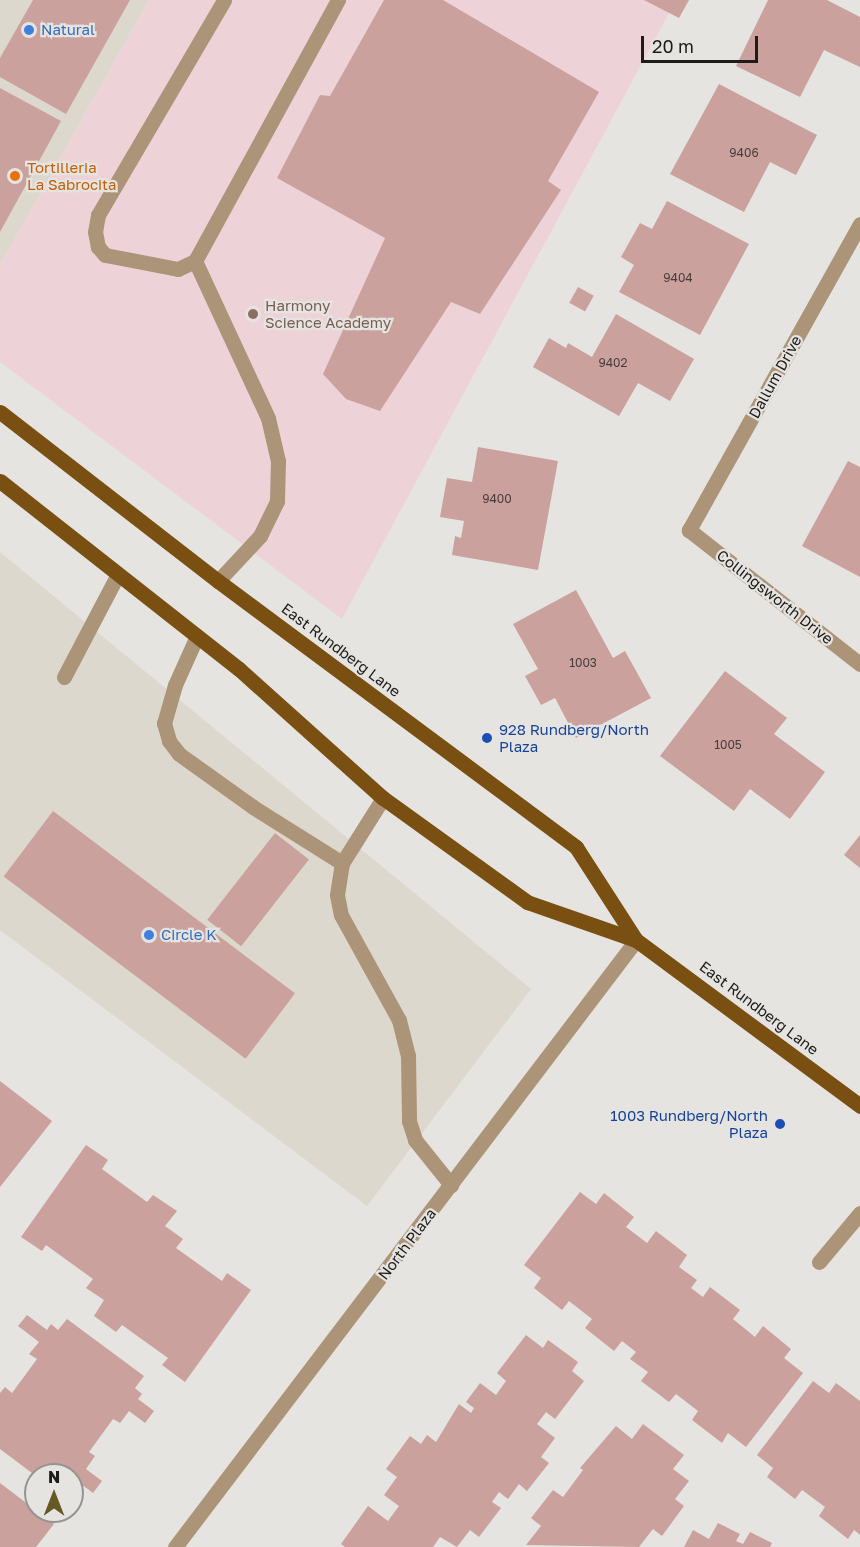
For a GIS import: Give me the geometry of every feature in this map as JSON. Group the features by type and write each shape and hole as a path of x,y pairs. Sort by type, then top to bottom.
{"main road":[{"name":"East Rundberg Lane","path":"0,412 219,581 576,847 636,940"},
{"name":"East Rundberg Lane","path":"0,481 197,636 383,798 527,902 636,940 860,1106"}],"street":[{"path":"224,0 98,215 98,247 105,255 178,269 195,261 338,0"},
{"name":"Dallum Drive","path":"689,530 860,224"},
{"path":"195,261 268,418 278,461 277,501 271,518 260,536 219,581"},
{"name":"Collingsworth Drive","path":"689,530 860,664"},
{"path":"64,677 118,574"},
{"path":"197,636 175,685 164,723 169,741 179,754 253,807 342,863"},
{"path":"383,798 342,863 337,895 341,915 399,1020 408,1055 409,1121 415,1140 451,1185"},
{"name":"North Plaza","path":"175,1547 636,940"},
{"path":"819,1262 860,1213"}],"shaded area":[{"path":"0,0 149,0 0,265"},
{"name":"Harmony Science Academy","path":"149,0 676,0 342,619 0,362 0,265"},
{"path":"0,552 531,989 367,1206 0,930"}],"building":[{"path":"33,0 130,0 66,114 0,77 0,58"},
{"path":"384,0 443,0 599,92 548,181 561,190 480,314 451,302 380,411 346,399 323,374 385,238 277,178 320,95 330,96"},
{"path":"644,0 689,0 679,18"},
{"path":"768,0 827,0 860,17 860,67 824,50 800,97 736,66"},
{"path":"719,84 817,135 796,175 770,162 744,212 670,174"},
{"name":"Tortilleria La Sabrocita","path":"0,88 61,121 0,232"},
{"path":"667,201 749,244 700,335 619,292 634,265 621,257 640,223 652,229"},
{"path":"578,287 594,296 585,311 569,303"},
{"path":"616,314 694,359 670,401 638,383 619,416 533,367 549,338 566,348 568,343 592,357"},
{"path":"478,447 558,461 538,570 452,555 455,536 461,538 464,521 440,517 447,478 472,482"},
{"path":"848,461 860,467 860,577 802,546"},
{"path":"576,590 613,658 625,651 651,698 576,738 555,698 541,705 525,676 538,669 513,624"},
{"path":"725,671 787,718 774,734 825,772 790,819 750,789 734,811 660,756"},
{"name":"Circle K","path":"53,811 295,993 246,1059 4,876"},
{"name":"Circle K","path":"275,833 309,859 241,946 207,920"},
{"path":"860,835 860,868 844,855"},
{"path":"0,1081 52,1121 0,1187"},
{"path":"86,1145 108,1160 102,1169 147,1202 153,1195 177,1211 165,1226 183,1239 176,1248 222,1281 227,1273 251,1290 185,1382 162,1365 168,1358 122,1325 116,1332 94,1316 104,1300 86,1288 93,1279 46,1245 42,1251 21,1237"},
{"path":"580,1192 596,1204 604,1193 634,1217 626,1227 647,1243 656,1231 687,1255 679,1267 697,1280 691,1288 703,1297 710,1287 740,1310 733,1319 755,1337 763,1326 791,1349 784,1358 803,1373 746,1447 728,1433 722,1443 692,1420 698,1411 676,1394 669,1402 641,1381 648,1372 630,1359 636,1352 622,1341 614,1351 585,1328 592,1319 569,1301 562,1310 534,1288 541,1278 524,1265"},
{"path":"27,1315 47,1330 51,1324 58,1330 67,1319 144,1376 135,1388 142,1394 138,1399 154,1411 145,1423 129,1411 120,1423 113,1419 89,1452 95,1456 86,1469 102,1481 93,1493 84,1486 84,1463 24,1463 24,1467 0,1449 0,1393 5,1387 12,1393 37,1359 29,1354 39,1342 18,1326"},
{"path":"526,1335 543,1348 548,1340 578,1362 572,1371 584,1381 555,1419 546,1412 537,1424 555,1438 541,1457 549,1463 527,1491 519,1484 508,1499 499,1492 492,1502 501,1508 479,1537 470,1530 457,1547 440,1537 433,1547 345,1547 341,1544 368,1506 388,1521 399,1506 384,1495 397,1477 386,1469 410,1436 421,1444 427,1435 436,1442 459,1404 471,1413 474,1408 466,1402 480,1383 496,1395 506,1381 497,1373"},
{"path":"813,1381 829,1393 836,1383 860,1401 860,1535 854,1530 848,1539 819,1516 825,1507 802,1490 795,1499 767,1477 773,1468 757,1455"},
{"path":"643,1424 684,1455 673,1469 689,1481 675,1499 684,1506 662,1536 653,1529 639,1547 526,1545 541,1526 531,1518 553,1490 563,1497 583,1470 580,1468 616,1426 632,1439"},
{"path":"0,1483 24,1501 24,1523 54,1524 36,1547 0,1547"},
{"path":"718,1523 740,1534 736,1541 743,1544 750,1532 772,1543 770,1547 684,1547 693,1530 709,1539"}],"place":[{"name":"Natural","path":"29,30"},
{"name":"Tortilleria La Sabrocita","path":"15,176"},
{"name":"Harmony Science Academy","path":"253,314"},
{"name":"928 Rundberg/North Plaza","path":"487,738"},
{"name":"Circle K","path":"149,935"},
{"name":"1003 Rundberg/North Plaza","path":"780,1124"}]}
